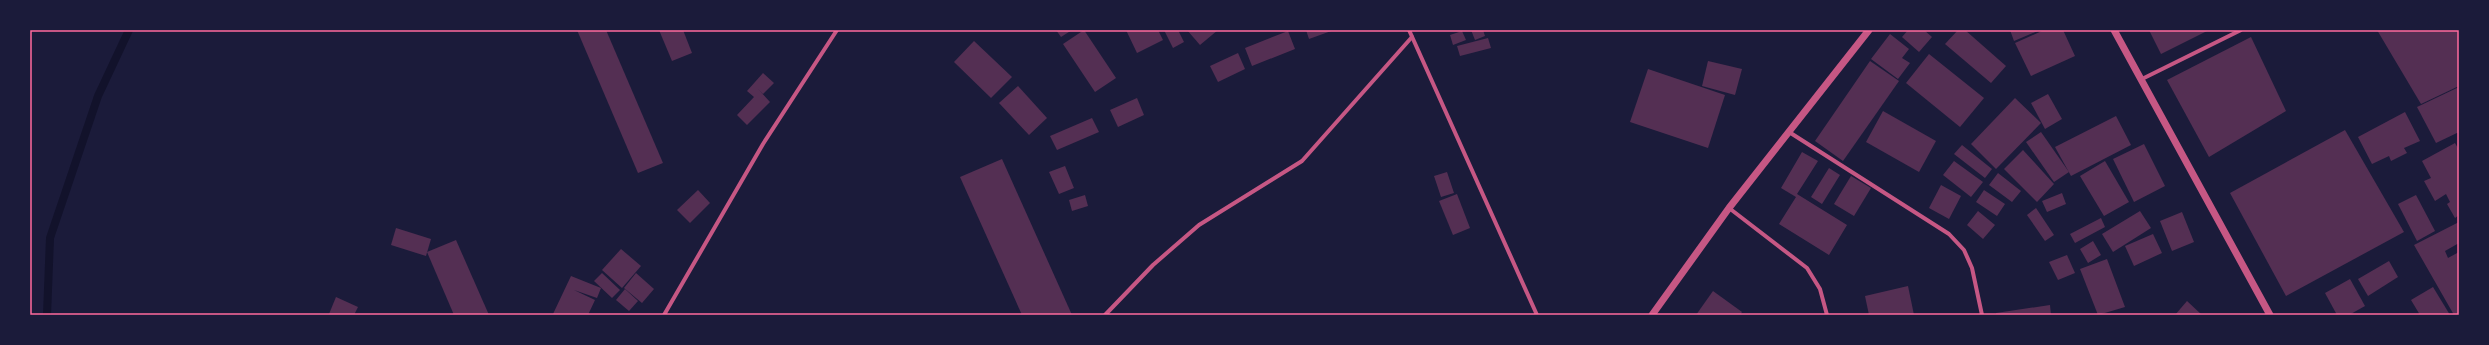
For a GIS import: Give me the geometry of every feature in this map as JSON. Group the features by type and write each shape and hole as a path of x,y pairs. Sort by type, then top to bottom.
{"street":[{"path":"664,315 763,144 837,30"},
{"path":"1409,30 1537,315"},
{"path":"1652,315 1729,208 1870,30"},
{"path":"2114,30 2270,315"},
{"path":"2142,79 2241,30"},
{"path":"1105,315 1153,265 1200,224 1302,161 1412,37"},
{"path":"1789,132 1949,234 1964,250 1972,268 1982,315"},
{"path":"1729,208 1806,268 1820,289 1827,315"}],"building":[{"path":"577,30 606,30 663,163 638,173"},
{"path":"659,30 683,30 692,53 672,61"},
{"path":"1056,30 1072,30 1061,37"},
{"path":"1084,30 1116,78 1095,92 1063,44"},
{"path":"1126,30 1158,30 1163,40 1137,53"},
{"path":"1164,30 1178,30 1184,42 1173,48"},
{"path":"1187,30 1218,30 1200,45"},
{"path":"1306,30 1334,30 1309,39"},
{"path":"1471,30 1483,30 1485,36 1475,40"},
{"path":"1908,30 1924,30 1932,37 1919,52 1902,37"},
{"path":"1958,30 1965,30 2006,66 1991,83 1945,44"},
{"path":"2010,30 2040,30 2014,41"},
{"path":"2044,30 2063,30 2075,56 2031,76 2015,43"},
{"path":"2149,30 2209,30 2161,54"},
{"path":"2377,30 2459,30 2459,86 2421,104"},
{"path":"1288,31 1295,49 1252,66 1245,48"},
{"path":"1462,31 1466,40 1453,45 1450,35"},
{"path":"1890,34 1909,49 1902,58 1910,63 1898,79 1871,59"},
{"path":"2251,37 2286,111 2209,157 2167,80"},
{"path":"1488,38 1491,48 1460,56 1457,46"},
{"path":"974,41 1012,77 991,98 954,62"},
{"path":"1238,53 1245,69 1218,82 1210,66"},
{"path":"1929,54 1984,98 1960,127 1906,83"},
{"path":"1708,61 1742,69 1735,95 1702,86"},
{"path":"1870,61 1899,81 1843,161 1815,141"},
{"path":"1648,69 1725,95 1708,148 1630,122"},
{"path":"763,73 774,83 763,94 758,89 770,102 747,125 737,115 754,97 747,91"},
{"path":"1018,86 1047,118 1029,135 999,103"},
{"path":"2459,87 2459,132 2436,143 2417,107"},
{"path":"2048,94 2062,119 2045,129 2031,103"},
{"path":"1137,98 1144,115 1118,127 1110,110"},
{"path":"2015,98 2041,123 1996,169 1971,144"},
{"path":"1883,111 1936,141 1919,172 1866,142"},
{"path":"2405,112 2420,141 2404,148 2407,153 2391,161 2389,156 2372,164 2358,137"},
{"path":"2116,116 2131,145 2071,176 2055,147"},
{"path":"1092,118 1099,132 1057,150 1050,136"},
{"path":"2345,130 2404,232 2286,296 2230,193"},
{"path":"2041,132 2069,172 2054,182 2026,142"},
{"path":"2455,143 2459,150 2459,215 2455,218 2447,204 2450,202 2446,194 2435,201 2424,181 2431,178 2422,161"},
{"path":"2144,144 2165,186 2134,202 2113,159"},
{"path":"1962,145 1992,169 1985,178 1954,154"},
{"path":"2023,150 2054,184 2037,202 2004,169"},
{"path":"1802,152 1818,161 1797,194 1847,225 1829,255 1779,224 1796,197 1781,188"},
{"path":"1002,159 1072,315 1022,315 960,177"},
{"path":"1954,161 1983,182 1971,197 1943,175"},
{"path":"2105,161 2129,202 2104,216 2080,176"},
{"path":"1065,166 1074,188 1059,194 1049,172"},
{"path":"1829,168 1840,175 1822,204 1811,197"},
{"path":"1447,172 1454,193 1441,197 1434,176"},
{"path":"1998,173 2021,191 2012,202 1989,185"},
{"path":"1851,176 1871,188 1854,216 1834,204"},
{"path":"1941,185 1961,196 1949,219 1929,208"},
{"path":"698,190 710,203 690,223 677,210"},
{"path":"1984,190 2005,204 1997,216 1976,202"},
{"path":"2062,193 2066,204 2047,212 2042,201"},
{"path":"1457,194 1470,228 1453,235 1439,201"},
{"path":"1085,195 1088,206 1072,211 1069,200"},
{"path":"2416,195 2435,231 2417,241 2398,204"},
{"path":"2036,208 2054,235 2045,241 2027,215"},
{"path":"1978,211 1995,225 1983,239 1967,225"},
{"path":"2140,211 2151,228 2113,252 2102,234"},
{"path":"2182,212 2194,242 2172,251 2160,221"},
{"path":"2101,218 2105,227 2075,243 2070,234"},
{"path":"2459,222 2459,243 2445,251 2448,258 2459,252 2459,315 2454,315 2414,245"},
{"path":"396,228 431,239 426,256 391,245"},
{"path":"2153,234 2162,253 2134,266 2125,246"},
{"path":"456,240 489,315 454,315 427,252"},
{"path":"2093,241 2101,255 2088,263 2080,249"},
{"path":"621,249 641,266 622,288 602,270"},
{"path":"2067,255 2075,273 2058,280 2049,262"},
{"path":"2107,259 2125,307 2098,315 2080,269"},
{"path":"2389,261 2398,277 2368,296 2358,279"},
{"path":"602,273 620,290 612,298 594,281"},
{"path":"636,273 654,289 642,303 624,288"},
{"path":"571,276 601,288 597,298 574,290 595,300 588,315 553,314"},
{"path":"2350,279 2365,306 2349,315 2337,315 2325,293"},
{"path":"1908,286 1914,315 1869,315 1865,296"},
{"path":"2433,287 2450,315 2420,315 2411,300"},
{"path":"625,289 638,301 629,311 616,300"},
{"path":"1713,291 1742,312 1740,315 1696,315"},
{"path":"336,297 358,307 354,315 329,314"},
{"path":"2187,301 2202,315 2175,315"},
{"path":"2050,305 2051,315 1996,315 1996,313"}],"waterway":[{"path":"47,315 50,238 98,96 129,30"}]}
